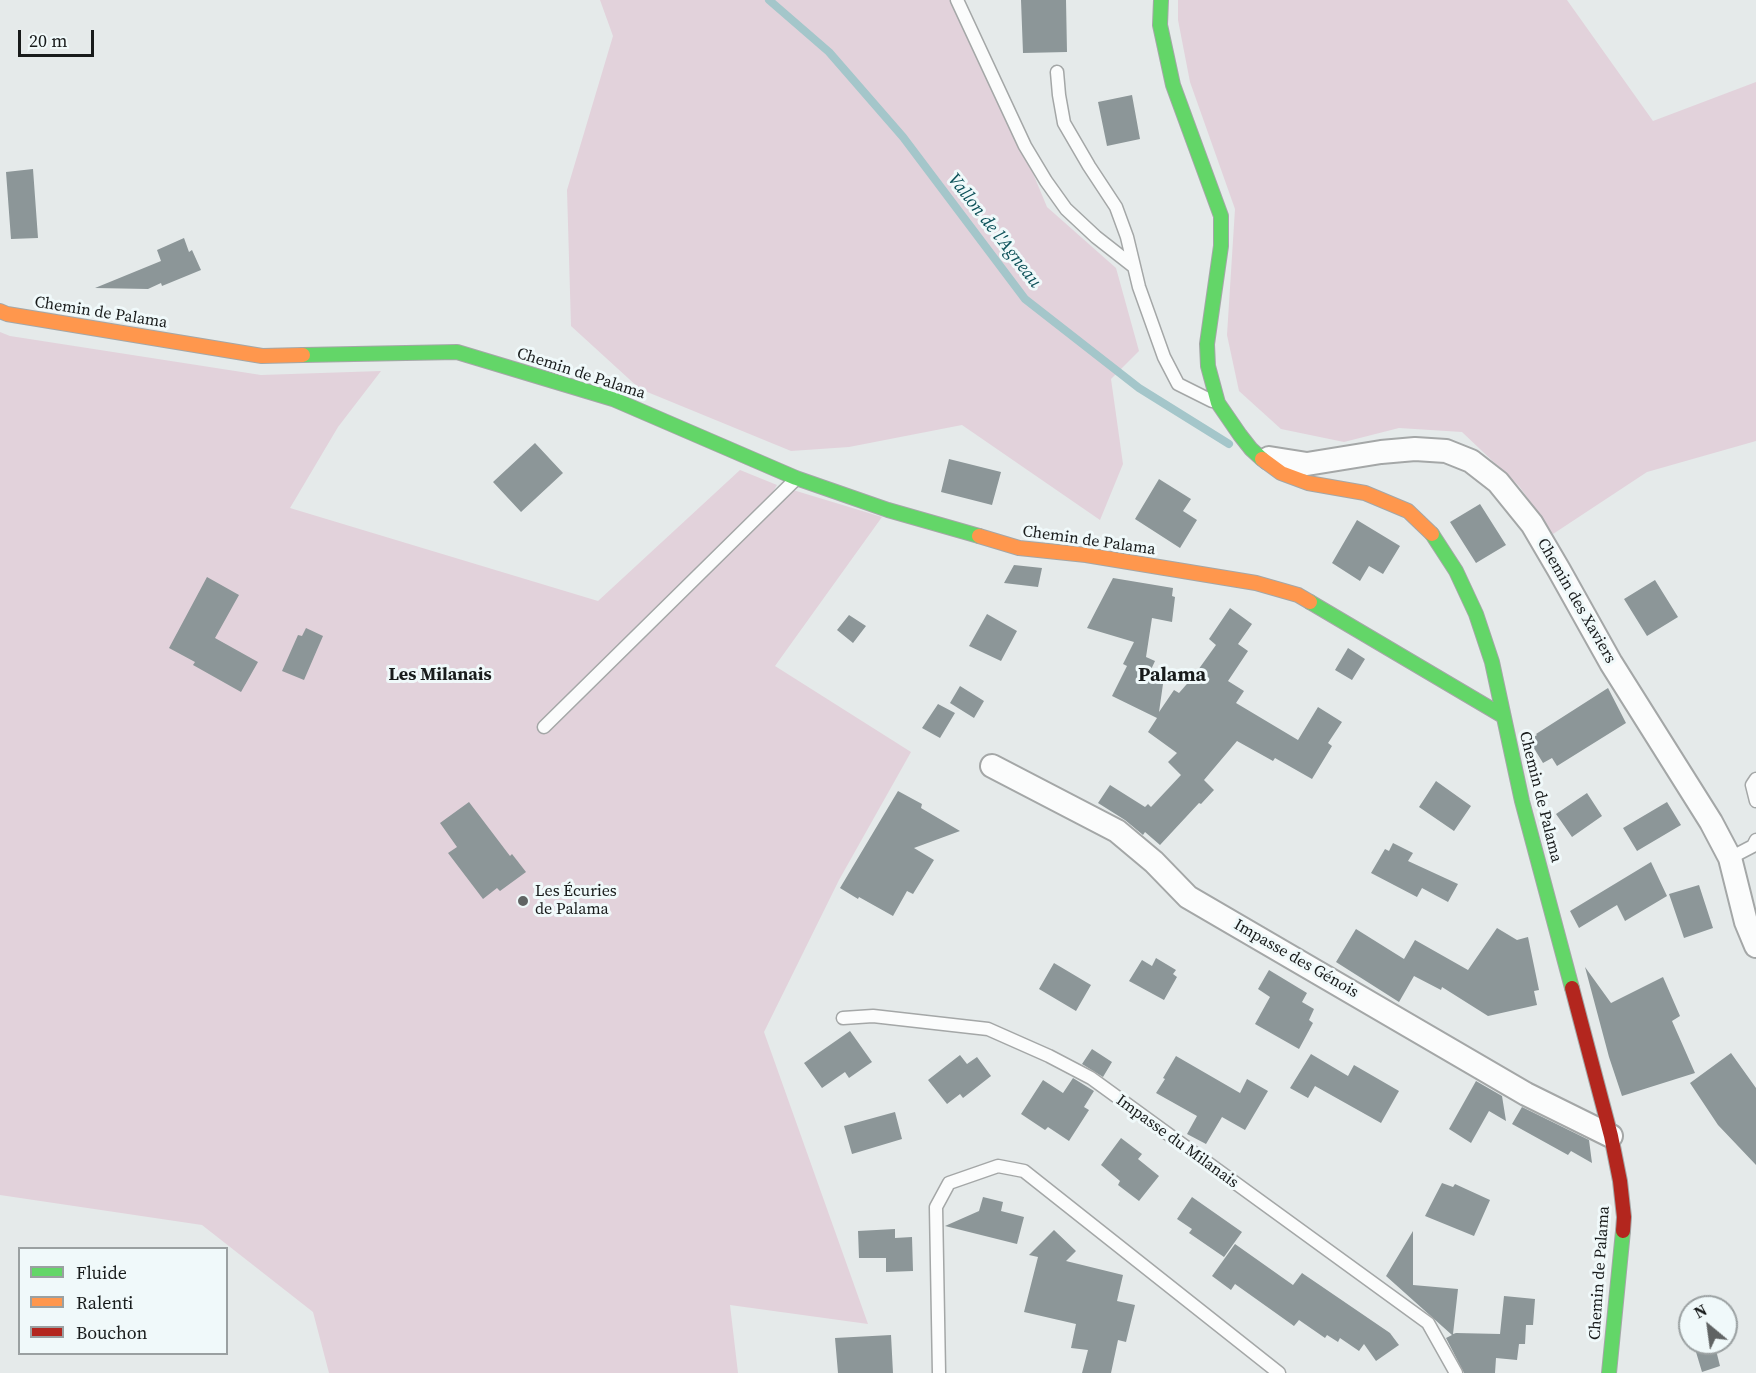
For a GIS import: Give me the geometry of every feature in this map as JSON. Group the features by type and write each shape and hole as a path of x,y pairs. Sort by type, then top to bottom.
{"street":[{"path":"1161,0 1160,26 1173,85 1221,216 1221,246 1207,344 1208,366 1218,403 1240,435 1259,457 1281,473 1308,483 1365,493 1408,511 1434,536 1456,571 1476,614 1492,662 1503,716"},
{"name":"Chemin de Palama","path":"0,311 262,356 457,352 613,399 796,478 888,510 1019,548 1086,555 1245,581 1298,595 1503,716 1522,801 1611,1136 1620,1181 1624,1217 1609,1373"},
{"name":"Chemin des Xaviers","path":"1259,457 1306,464 1403,450 1446,451 1471,461 1498,482 1532,524 1611,663 1711,822 1731,858 1746,922 1756,946"},
{"name":"Impasse des Génois","path":"992,766 1117,831 1154,862 1188,897 1526,1095 1611,1136"}],"lane":[{"path":"957,0 1025,146 1046,181 1066,209 1096,237 1134,266"},
{"path":"1057,72 1064,123 1116,207 1139,287 1164,357 1178,384 1218,403"},
{"path":"544,727 796,478"},
{"path":"1756,778 1752,785 1756,801"},
{"path":"1731,858 1753,846 1756,840"},
{"name":"Impasse du Milanais","path":"843,1018 873,1016 988,1029 1049,1056 1091,1078 1428,1323 1456,1373"},
{"path":"939,1373 936,1207 949,1183 998,1166 1024,1171 1279,1373"}],"shaded area":[{"path":"600,0 961,0 1047,207 1116,268 1139,351 1111,379 1123,464 1100,520 962,425 849,447 791,451 640,389 571,326 567,190 613,36"},
{"path":"1178,0 1567,0 1653,121 1756,82 1756,441 1647,472 1553,534 1519,486 1462,432 1399,428 1344,442 1281,429 1239,391 1227,335 1235,209 1190,82 1178,20"},
{"path":"0,332 10,336 261,375 381,371 338,427 290,508 598,601 740,470 777,485 771,495 793,490 882,517 775,666 911,752 839,880 764,1032 868,1324 730,1305 738,1373 329,1373 313,1312 202,1225 0,1195"}],"building":[{"path":"1021,0 1066,0 1067,52 1023,53"},
{"path":"1132,95 1140,139 1107,146 1098,102"},
{"path":"33,169 38,238 11,239 6,172"},
{"path":"184,238 189,252 192,250 201,270 162,286 161,283 148,289 95,288 161,261 157,250"},
{"path":"535,443 563,473 521,512 493,482"},
{"path":"949,459 1001,472 992,505 941,492"},
{"path":"1159,479 1191,499 1183,511 1197,520 1180,548 1135,519"},
{"path":"1480,504 1506,545 1476,563 1450,522"},
{"path":"1357,520 1400,546 1383,574 1369,566 1360,581 1332,563"},
{"path":"1014,565 1042,568 1038,587 1004,583"},
{"path":"207,577 239,595 215,638 258,662 241,692 193,665 195,662 169,648"},
{"path":"1113,578 1173,588 1172,596 1175,597 1172,622 1152,618 1146,657 1155,661 1148,676 1163,684 1159,712 1174,690 1179,693 1193,677 1216,645 1209,639 1230,608 1252,624 1238,644 1248,651 1228,681 1244,691 1236,703 1298,740 1318,707 1342,722 1328,743 1332,746 1312,779 1275,758 1273,761 1237,741 1204,780 1214,790 1160,845 1145,832 1143,835 1098,803 1110,785 1145,807 1148,804 1151,807 1181,775 1168,762 1177,753 1148,732 1157,718 1112,696 1127,666 1123,664 1134,642 1087,628"},
{"path":"1655,580 1678,617 1647,636 1624,599"},
{"path":"987,614 1017,631 1001,661 969,646"},
{"path":"849,615 866,626 853,643 837,630"},
{"path":"306,628 323,636 304,680 282,671 298,635 302,636"},
{"path":"1348,648 1365,659 1352,680 1335,670"},
{"path":"960,686 984,701 974,718 950,703"},
{"path":"1608,688 1626,723 1557,766 1552,758 1543,763 1529,740"},
{"path":"938,704 955,713 940,738 922,728"},
{"path":"1436,781 1471,806 1454,831 1419,807"},
{"path":"898,791 922,804 921,808 960,831 914,848 934,860 913,894 907,891 893,916 840,888"},
{"path":"1587,793 1602,816 1572,837 1556,814"},
{"path":"469,802 510,856 512,854 526,872 500,891 497,888 483,899 448,853 457,847 440,823"},
{"path":"1667,802 1681,825 1637,851 1623,828"},
{"path":"1393,843 1413,853 1408,861 1458,884 1448,902 1422,888 1417,897 1371,873 1385,849 1389,851"},
{"path":"1651,862 1667,896 1625,921 1617,905 1579,928 1570,911"},
{"path":"1699,885 1713,928 1684,938 1669,894"},
{"path":"1497,928 1517,940 1528,937 1539,990 1534,991 1537,1005 1488,1016 1442,987 1441,990 1414,976 1399,1002 1336,962 1356,929 1404,959 1415,940 1468,970"},
{"path":"1156,958 1176,970 1173,974 1177,977 1164,1000 1129,981 1142,960 1152,966"},
{"path":"1054,963 1091,985 1076,1011 1039,989"},
{"path":"1585,967 1611,1003 1663,977 1680,1016 1672,1021 1695,1073 1622,1096"},
{"path":"1269,970 1307,993 1302,1002 1314,1009 1309,1020 1313,1023 1299,1049 1255,1024 1270,997 1258,989"},
{"path":"850,1031 872,1062 849,1078 845,1072 822,1088 804,1063"},
{"path":"1092,1049 1112,1062 1103,1077 1082,1064"},
{"path":"1731,1053 1756,1088 1756,1165 1718,1125 1690,1083"},
{"path":"1311,1054 1348,1076 1354,1065 1399,1091 1381,1123 1315,1086 1308,1098 1290,1088"},
{"path":"960,1055 967,1064 977,1057 991,1076 963,1098 960,1094 947,1104 928,1080"},
{"path":"1176,1056 1240,1093 1247,1079 1268,1091 1245,1130 1222,1117 1206,1144 1187,1134 1197,1116 1156,1093"},
{"path":"1073,1078 1094,1091 1084,1107 1089,1110 1069,1141 1048,1127 1045,1130 1021,1114 1043,1080 1063,1093"},
{"path":"1476,1081 1502,1096 1506,1121 1489,1111 1471,1143 1449,1129"},
{"path":"1522,1107 1589,1140 1592,1163 1571,1151 1568,1155 1512,1124"},
{"path":"895,1112 902,1139 852,1154 844,1126"},
{"path":"1121,1138 1142,1154 1138,1159 1159,1176 1139,1201 1118,1185 1120,1181 1101,1165"},
{"path":"1442,1183 1453,1187 1455,1184 1490,1200 1474,1236 1425,1216"},
{"path":"983,1197 1003,1202 1001,1211 1024,1217 1017,1244 945,1226 979,1211"},
{"path":"1192,1197 1242,1232 1224,1257 1189,1233 1192,1229 1177,1219"},
{"path":"895,1229 895,1238 912,1237 913,1271 886,1272 886,1258 859,1258 858,1231"},
{"path":"1054,1230 1076,1251 1066,1261 1123,1275 1117,1301 1135,1305 1126,1342 1118,1340 1111,1373 1082,1373 1088,1350 1071,1348 1076,1324 1024,1312 1038,1257 1029,1255"},
{"path":"1413,1231 1413,1285 1458,1289 1453,1334 1500,1334 1504,1296 1535,1299 1533,1325 1526,1325 1525,1344 1519,1344 1517,1360 1496,1358 1495,1373 1464,1373 1446,1338 1452,1335 1386,1276"},
{"path":"1235,1244 1293,1285 1302,1273 1390,1333 1399,1345 1376,1361 1364,1344 1359,1351 1340,1338 1338,1342 1327,1335 1325,1338 1299,1320 1294,1326 1235,1284 1231,1290 1212,1276"},
{"path":"891,1335 893,1373 838,1373 835,1338"},
{"path":"1697,1355 1717,1355 1720,1366 1702,1372"}],"waterway":[{"name":"Vallon de l'Agneau","path":"769,0 829,52 903,137 1025,299 1139,388 1229,444"}],"traffic: fast":[{"path":"1161,0 1160,25 1173,85 1221,216 1221,246 1207,344 1208,366 1218,403 1240,435 1262,459"},
{"path":"303,355 457,352 613,399 796,478 888,510 979,536"},
{"path":"1432,534 1456,571 1476,614 1492,662 1522,801 1572,988"},
{"path":"1310,602 1503,716"},
{"path":"1609,1373 1623,1231"}],"traffic: slow":[{"path":"0,311 262,356 303,355"},
{"path":"1262,459 1281,473 1308,483 1365,493 1408,511 1432,534"},
{"path":"979,536 1019,548 1086,555 1256,583 1298,595 1310,602"}],"traffic: jam":[{"path":"1572,988 1611,1136 1620,1181 1624,1217 1623,1231"}],"place":[{"name":"Les Écuries de Palama","path":"523,901"}],"district":[{"name":"Les Milanais","path":"440,675"},
{"name":"Palama","path":"1172,676"}]}
